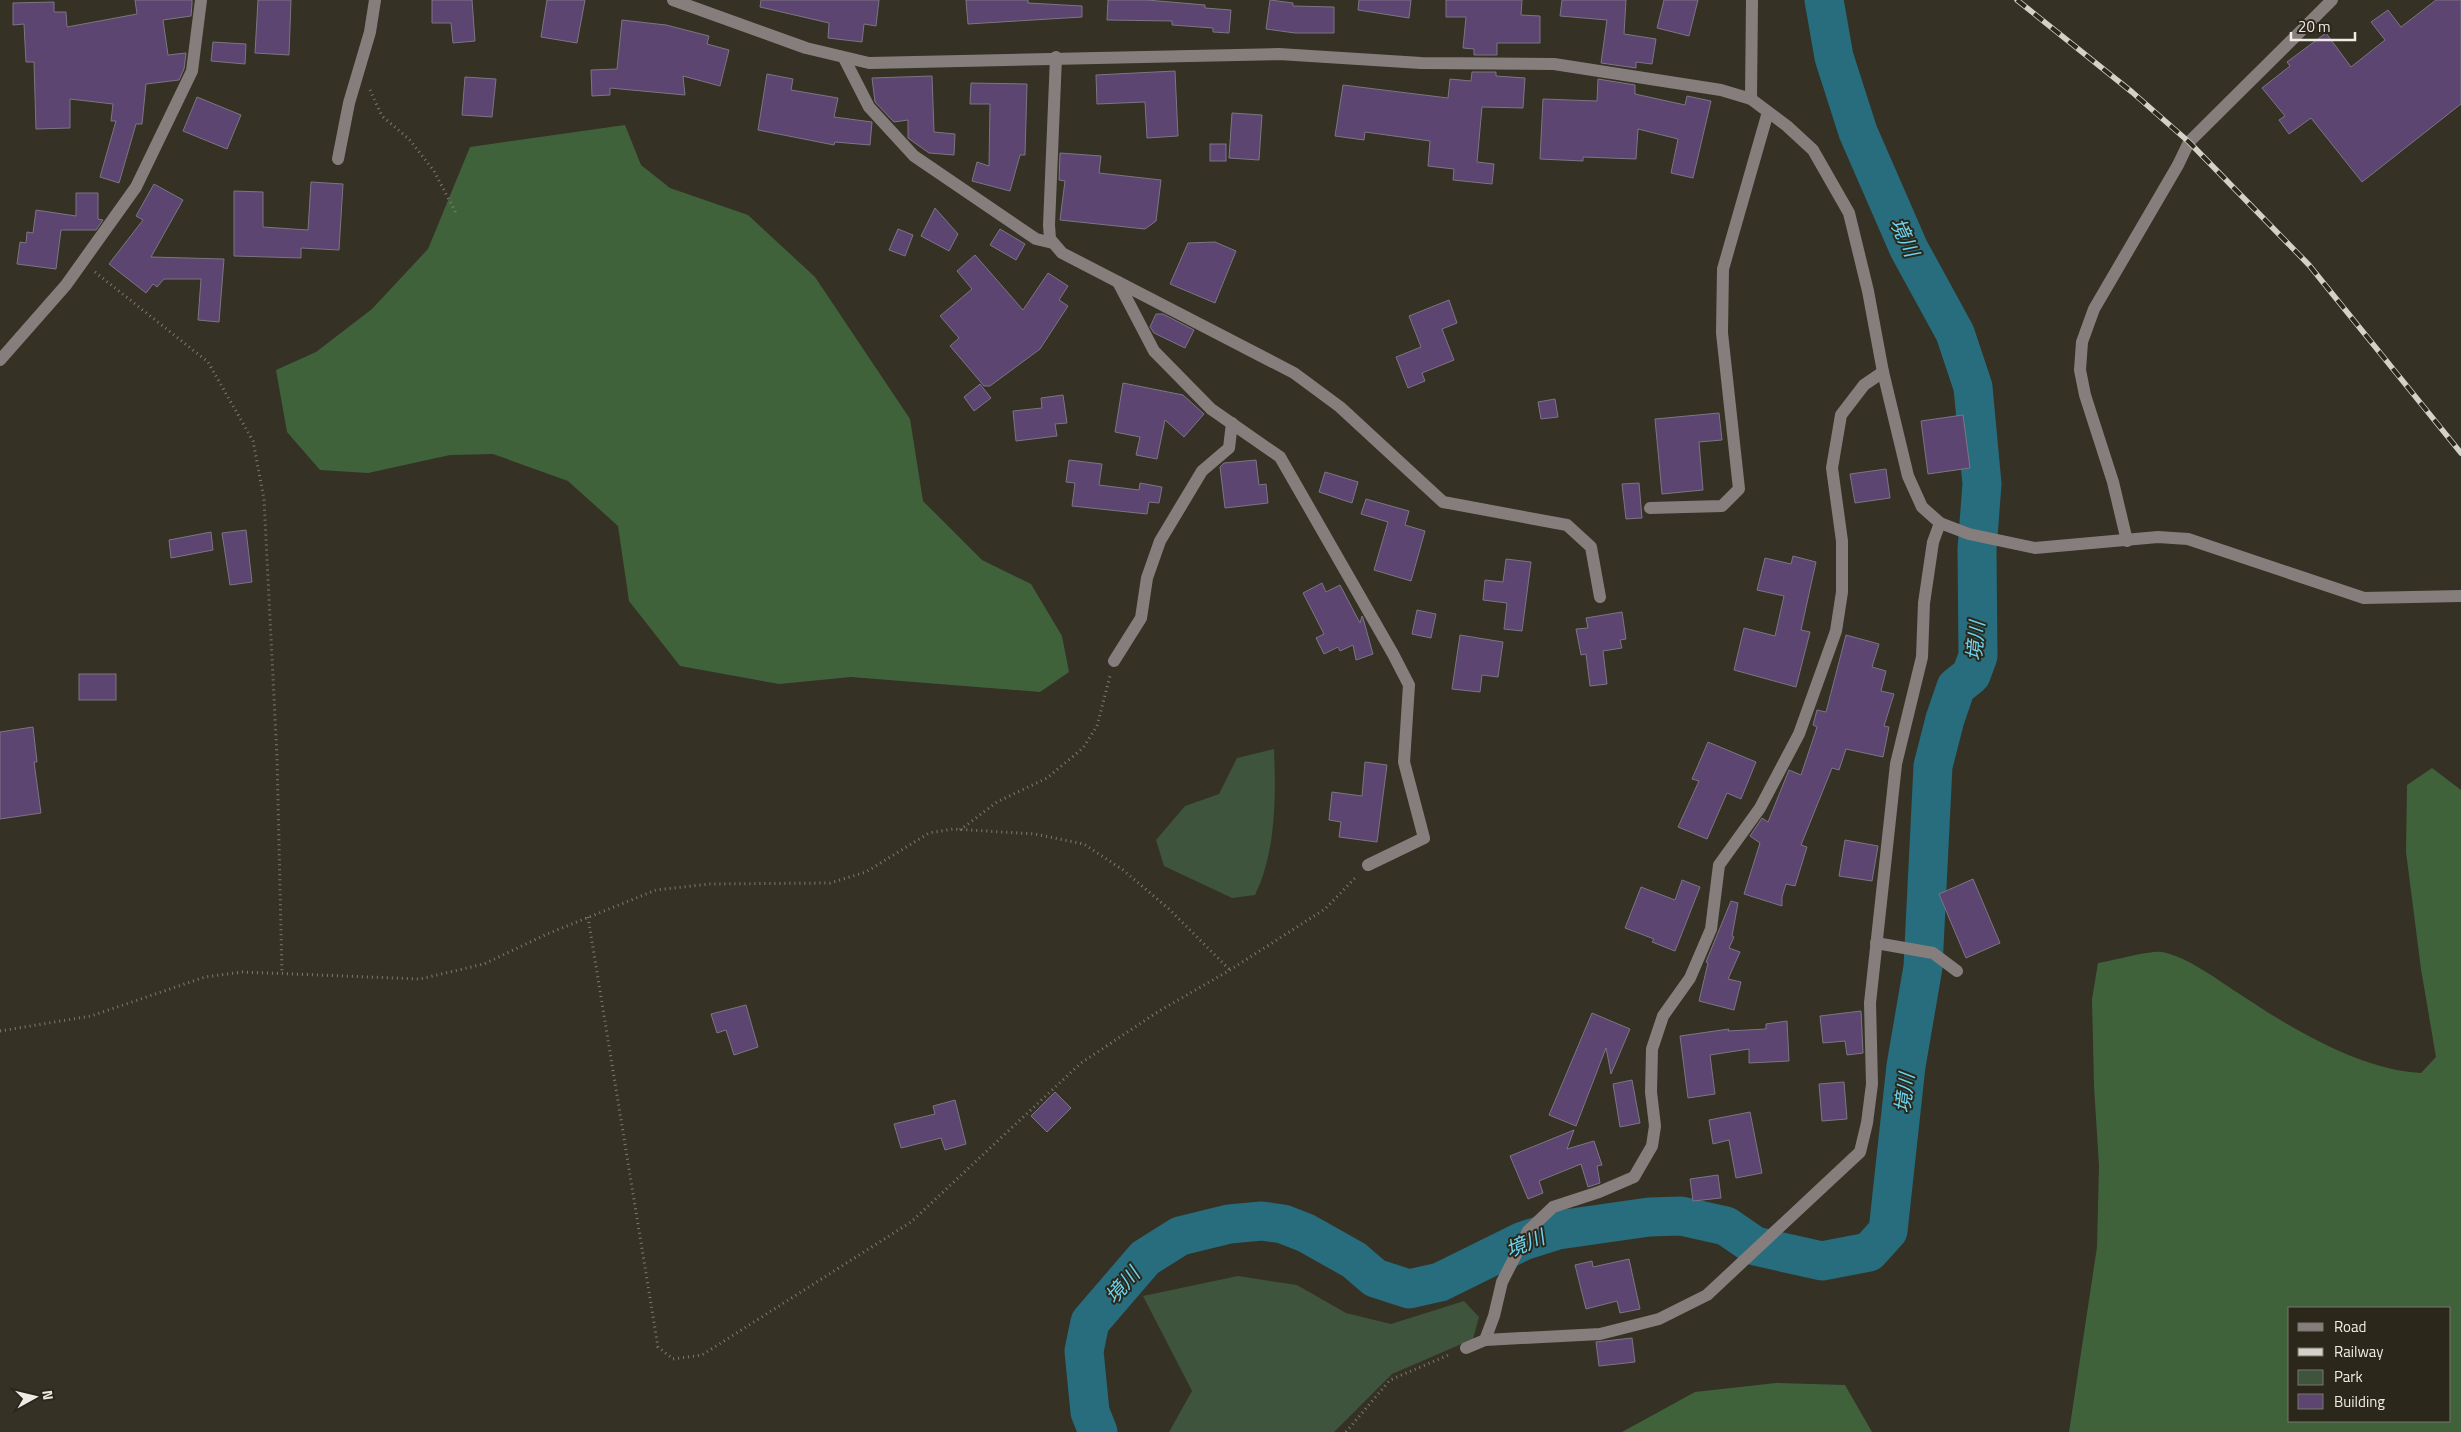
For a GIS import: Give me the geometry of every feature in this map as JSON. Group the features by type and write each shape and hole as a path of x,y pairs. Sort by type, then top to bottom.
{"street":[{"path":"0,360 66,285 136,188 192,71 201,0"},
{"path":"338,159 349,103 370,32 375,0"},
{"path":"673,0 806,48 869,63 1056,57 1279,54 1421,63 1554,64 1721,90 1751,100 1787,126 1813,150 1849,213 1868,291 1883,372 1908,476 1922,507 1940,523 1969,534 2035,548 2158,537 2188,539 2364,598 2461,596"},
{"path":"1751,100 1752,0"},
{"path":"2127,541 2113,482 2085,396 2080,370 2082,342 2094,309 2178,165 2189,142 2332,0"},
{"path":"1056,57 1049,225 1050,239 1062,253 1294,374 1340,407 1442,502 1567,525 1591,547 1600,597"},
{"path":"844,58 869,107 914,156 1036,239 1053,243"},
{"path":"1650,508 1722,506 1739,489 1722,333 1723,270 1768,112"},
{"path":"1118,282 1154,351 1212,409 1280,457 1409,685 1404,762 1424,838 1368,865"},
{"path":"1485,1340 1494,1316 1502,1282 1528,1231 1553,1207 1599,1192 1634,1177 1652,1146 1655,1126 1651,1092 1652,1049 1663,1016 1690,978 1711,929 1719,865 1760,808 1799,734 1836,630 1842,592 1842,541 1832,468 1841,415 1864,384 1883,372"},
{"path":"1114,661 1141,618 1147,578 1160,541 1202,471 1229,448 1232,423"},
{"path":"1466,1348 1485,1340 1600,1334 1659,1319 1707,1295 1860,1152 1867,1123 1872,1084 1870,1003 1896,764 1922,657 1926,594 1933,542 1940,523"},
{"path":"1876,943 1933,953 1957,971"}],"path":[{"path":"360,67 382,116 409,140 434,171 457,215"},
{"path":"82,263 208,362 253,442 264,499 277,757 282,974"},
{"path":"960,830 997,802 1047,778 1083,748 1097,726 1114,661"},
{"path":"0,1031 91,1016 205,978 242,972 420,978 484,964 547,934 656,890 710,884 830,883 866,872 929,833 960,830 1035,834 1084,844 1123,870 1169,909 1230,970"},
{"path":"588,917 658,1346 673,1359 702,1355 911,1222 1081,1063 1159,1011 1230,970 1325,909 1368,865"},
{"path":"1346,1432 1390,1380 1466,1348"}],"green space":[{"path":"625,125 641,165 670,188 748,215 815,277 910,419 923,501 982,560 1031,584 1062,636 1069,672 1040,692 851,677 779,684 680,666 629,601 618,526 568,481 493,454 450,455 368,473 320,470 287,432 276,370 316,352 372,309 428,249 470,147"},
{"path":"1274,749 1275,786 1271,843 1262,878 1255,895 1232,898 1164,866 1156,840 1185,806 1219,794 1237,758"},
{"path":"2432,768 2461,790 2461,1432 2069,1432 2097,1247 2099,1166 2094,1086 2092,999 2098,963 2156,952 2171,954 2202,969 2279,1019 2325,1045 2373,1064 2421,1073 2436,1057 2421,969 2406,852 2407,785"},
{"path":"1238,1276 1297,1285 1346,1313 1391,1324 1464,1301 1479,1317 1473,1339 1392,1374 1334,1432 1169,1432 1192,1391 1143,1296"},
{"path":"1776,1383 1845,1385 1872,1432 1622,1432 1695,1392"}],"building":[{"path":"135,0 192,0 191,16 163,20 168,55 186,53 184,69 179,80 146,84 142,124 136,124 119,183 100,177 116,121 111,121 113,104 70,99 70,128 36,129 34,62 26,62 24,24 13,25 13,3 54,2 54,12 66,12 67,27 137,14"},
{"path":"258,0 291,0 289,55 255,53"},
{"path":"432,0 472,0 475,41 453,43 451,23 432,23"},
{"path":"547,0 585,0 577,43 541,37"},
{"path":"761,0 879,0 876,26 864,24 862,42 828,38 829,23 760,7"},
{"path":"966,0 1028,0 1028,3 1082,6 1082,17 968,24"},
{"path":"1108,0 1147,0 1205,5 1205,8 1231,10 1229,33 1213,32 1213,28 1172,25 1172,21 1107,20"},
{"path":"1270,0 1293,3 1293,6 1334,7 1334,33 1295,33 1266,29"},
{"path":"1359,0 1411,0 1409,18 1358,10"},
{"path":"1446,0 1522,0 1521,15 1540,16 1540,43 1497,43 1497,55 1474,55 1474,49 1463,48 1466,17 1446,17"},
{"path":"1562,0 1626,0 1624,34 1656,39 1652,64 1636,62 1636,68 1601,63 1607,20 1560,16"},
{"path":"1664,0 1698,0 1689,36 1657,28"},
{"path":"2436,0 2461,0 2461,104 2362,182 2311,118 2289,134 2279,120 2285,116 2262,88 2290,66 2287,62 2326,33 2351,67 2385,40 2371,22 2388,10 2401,27"},
{"path":"622,20 666,25 709,36 707,44 729,50 720,86 683,76 685,95 610,88 610,95 592,96 591,70 617,69"},
{"path":"213,42 246,44 245,64 211,61"},
{"path":"1175,71 1178,136 1147,138 1145,102 1097,104 1096,75"},
{"path":"1472,72 1496,72 1496,76 1525,78 1523,108 1482,107 1477,162 1494,164 1492,184 1453,180 1454,169 1428,166 1430,141 1365,132 1364,140 1335,136 1343,85 1448,98 1450,79 1471,81"},
{"path":"767,74 793,79 791,90 838,98 834,117 872,122 870,145 835,142 834,145 758,130"},
{"path":"932,76 934,132 955,134 954,155 929,153 908,138 908,120 894,122 875,102 872,78"},
{"path":"465,77 496,79 492,117 462,115"},
{"path":"1598,79 1635,85 1635,94 1685,105 1687,96 1711,101 1693,178 1671,173 1678,139 1638,129 1636,159 1583,157 1583,161 1540,159 1543,99 1597,101"},
{"path":"971,83 1027,84 1025,155 1020,155 1010,191 972,181 977,162 989,166 990,104 970,104"},
{"path":"197,97 241,115 227,149 183,131"},
{"path":"1232,113 1262,115 1259,160 1229,158"},
{"path":"1210,144 1226,144 1226,161 1210,161"},
{"path":"1060,153 1101,156 1099,173 1161,180 1156,221 1145,229 1060,220 1065,181 1059,180"},
{"path":"311,182 343,184 339,250 301,248 301,258 234,256 234,191 263,192 263,227 308,230"},
{"path":"154,184 183,200 151,257 224,259 219,322 198,320 201,279 164,279 157,287 153,284 146,293 109,264 143,220 136,216"},
{"path":"76,193 98,193 98,219 103,220 96,230 61,230 56,269 17,264 20,242 26,243 27,232 33,233 36,210 76,216"},
{"path":"935,208 958,234 949,251 921,236"},
{"path":"898,229 913,235 905,256 889,250"},
{"path":"1000,229 1025,244 1016,260 990,245"},
{"path":"1215,242 1236,251 1215,303 1170,284 1188,243"},
{"path":"975,255 1023,310 1048,273 1068,286 1059,300 1068,306 1040,349 990,386 984,386 950,346 959,338 940,316 972,289 957,271"},
{"path":"1449,300 1457,323 1442,329 1454,360 1422,373 1425,381 1408,388 1396,357 1421,347 1409,316"},
{"path":"1156,314 1163,314 1194,330 1185,348 1154,333 1150,327"},
{"path":"1123,383 1183,395 1204,414 1184,437 1165,420 1157,459 1136,455 1140,437 1115,432"},
{"path":"980,384 991,398 974,411 964,397"},
{"path":"1063,395 1067,423 1055,424 1057,436 1016,441 1013,411 1042,408 1041,398"},
{"path":"1555,399 1558,417 1541,419 1538,402"},
{"path":"1719,413 1722,440 1699,442 1703,490 1662,494 1655,419"},
{"path":"1963,415 1970,468 1928,474 1921,421"},
{"path":"1069,460 1102,464 1099,485 1139,490 1140,483 1162,487 1159,503 1149,502 1147,514 1072,506 1075,483 1066,482"},
{"path":"1256,460 1259,485 1266,484 1268,503 1225,508 1220,467 1224,463"},
{"path":"1886,469 1890,498 1855,503 1850,474"},
{"path":"1325,472 1358,482 1352,503 1319,492"},
{"path":"1639,483 1642,518 1626,519 1622,484"},
{"path":"1366,499 1409,511 1405,525 1425,531 1411,581 1374,570 1388,522 1361,514"},
{"path":"246,530 252,582 230,585 222,533"},
{"path":"211,532 213,550 171,558 169,540"},
{"path":"1793,556 1816,562 1801,630 1810,632 1796,687 1734,670 1744,628 1775,636 1784,596 1757,590 1765,558 1791,564"},
{"path":"1506,559 1531,562 1522,631 1504,629 1507,603 1483,600 1485,580 1503,582"},
{"path":"1322,583 1326,592 1340,585 1360,623 1362,616 1363,618 1373,654 1356,660 1353,645 1340,651 1338,647 1324,654 1316,638 1324,634 1303,593"},
{"path":"1417,610 1436,614 1431,638 1412,634"},
{"path":"1622,612 1626,639 1620,640 1622,648 1603,651 1607,684 1590,686 1586,654 1581,655 1576,629 1588,628 1586,618"},
{"path":"1460,635 1503,642 1498,677 1482,675 1480,692 1452,689"},
{"path":"1846,635 1879,644 1872,667 1886,671 1881,691 1894,694 1884,726 1889,727 1883,757 1846,749 1839,770 1832,768 1801,845 1807,847 1795,886 1786,884 1782,897 1782,906 1744,894 1760,843 1750,836 1762,818 1768,822 1789,770 1801,775 1817,727 1813,725 1817,710 1826,712"},
{"path":"79,674 116,674 116,700 79,700"},
{"path":"33,727 37,762 34,762 41,813 0,819 0,732"},
{"path":"1708,742 1756,762 1741,799 1727,793 1707,839 1678,827 1699,781 1692,779"},
{"path":"1365,762 1387,765 1377,842 1339,837 1341,822 1329,820 1332,792 1362,796"},
{"path":"1845,840 1878,846 1872,881 1839,876"},
{"path":"1973,879 2000,943 1966,958 1939,894"},
{"path":"1682,880 1700,887 1675,951 1652,942 1654,939 1625,928 1641,887 1675,900"},
{"path":"1731,901 1738,903 1732,936 1734,937 1729,948 1740,952 1728,979 1741,982 1734,1010 1699,1001 1708,963 1706,962"},
{"path":"746,1005 758,1047 734,1055 726,1030 717,1033 711,1014"},
{"path":"1861,1011 1863,1053 1847,1055 1845,1041 1823,1043 1820,1016"},
{"path":"1592,1013 1630,1029 1611,1074 1606,1048 1576,1126 1549,1115"},
{"path":"1787,1021 1789,1061 1749,1063 1749,1049 1710,1055 1715,1094 1688,1098 1680,1036 1729,1029 1728,1031 1766,1029 1766,1024"},
{"path":"1632,1080 1640,1123 1620,1127 1613,1084"},
{"path":"1844,1082 1847,1119 1822,1121 1819,1084"},
{"path":"1055,1092 1071,1108 1047,1132 1031,1116"},
{"path":"955,1100 966,1144 945,1150 941,1138 901,1148 894,1124 935,1114 933,1106"},
{"path":"1750,1112 1762,1173 1736,1178 1729,1140 1713,1144 1709,1120"},
{"path":"1574,1130 1567,1149 1594,1141 1602,1165 1597,1166 1600,1183 1588,1187 1581,1164 1539,1181 1543,1193 1528,1199 1510,1156"},
{"path":"1718,1175 1721,1198 1693,1201 1690,1179"},
{"path":"1629,1259 1640,1309 1620,1313 1617,1301 1586,1309 1575,1265 1592,1261 1593,1267"},
{"path":"1632,1338 1635,1362 1599,1366 1596,1342"}],"waterway":[{"name":"境川","path":"1098,1432 1090,1412 1084,1351 1090,1322 1145,1258 1180,1236 1229,1224 1262,1221 1283,1224 1306,1233 1354,1260 1375,1278 1409,1289 1440,1282 1523,1241 1558,1230 1649,1217 1681,1216 1726,1226 1755,1246 1822,1261 1869,1252 1888,1231 1906,1066 1923,967 1933,766 1945,719 1956,687 1971,675 1978,656 1977,549 1982,484 1973,387 1955,333 1909,249 1858,132 1834,57 1824,0"}],"railway":[{"path":"2017,0 2132,92 2189,142 2309,265 2461,453"}]}
